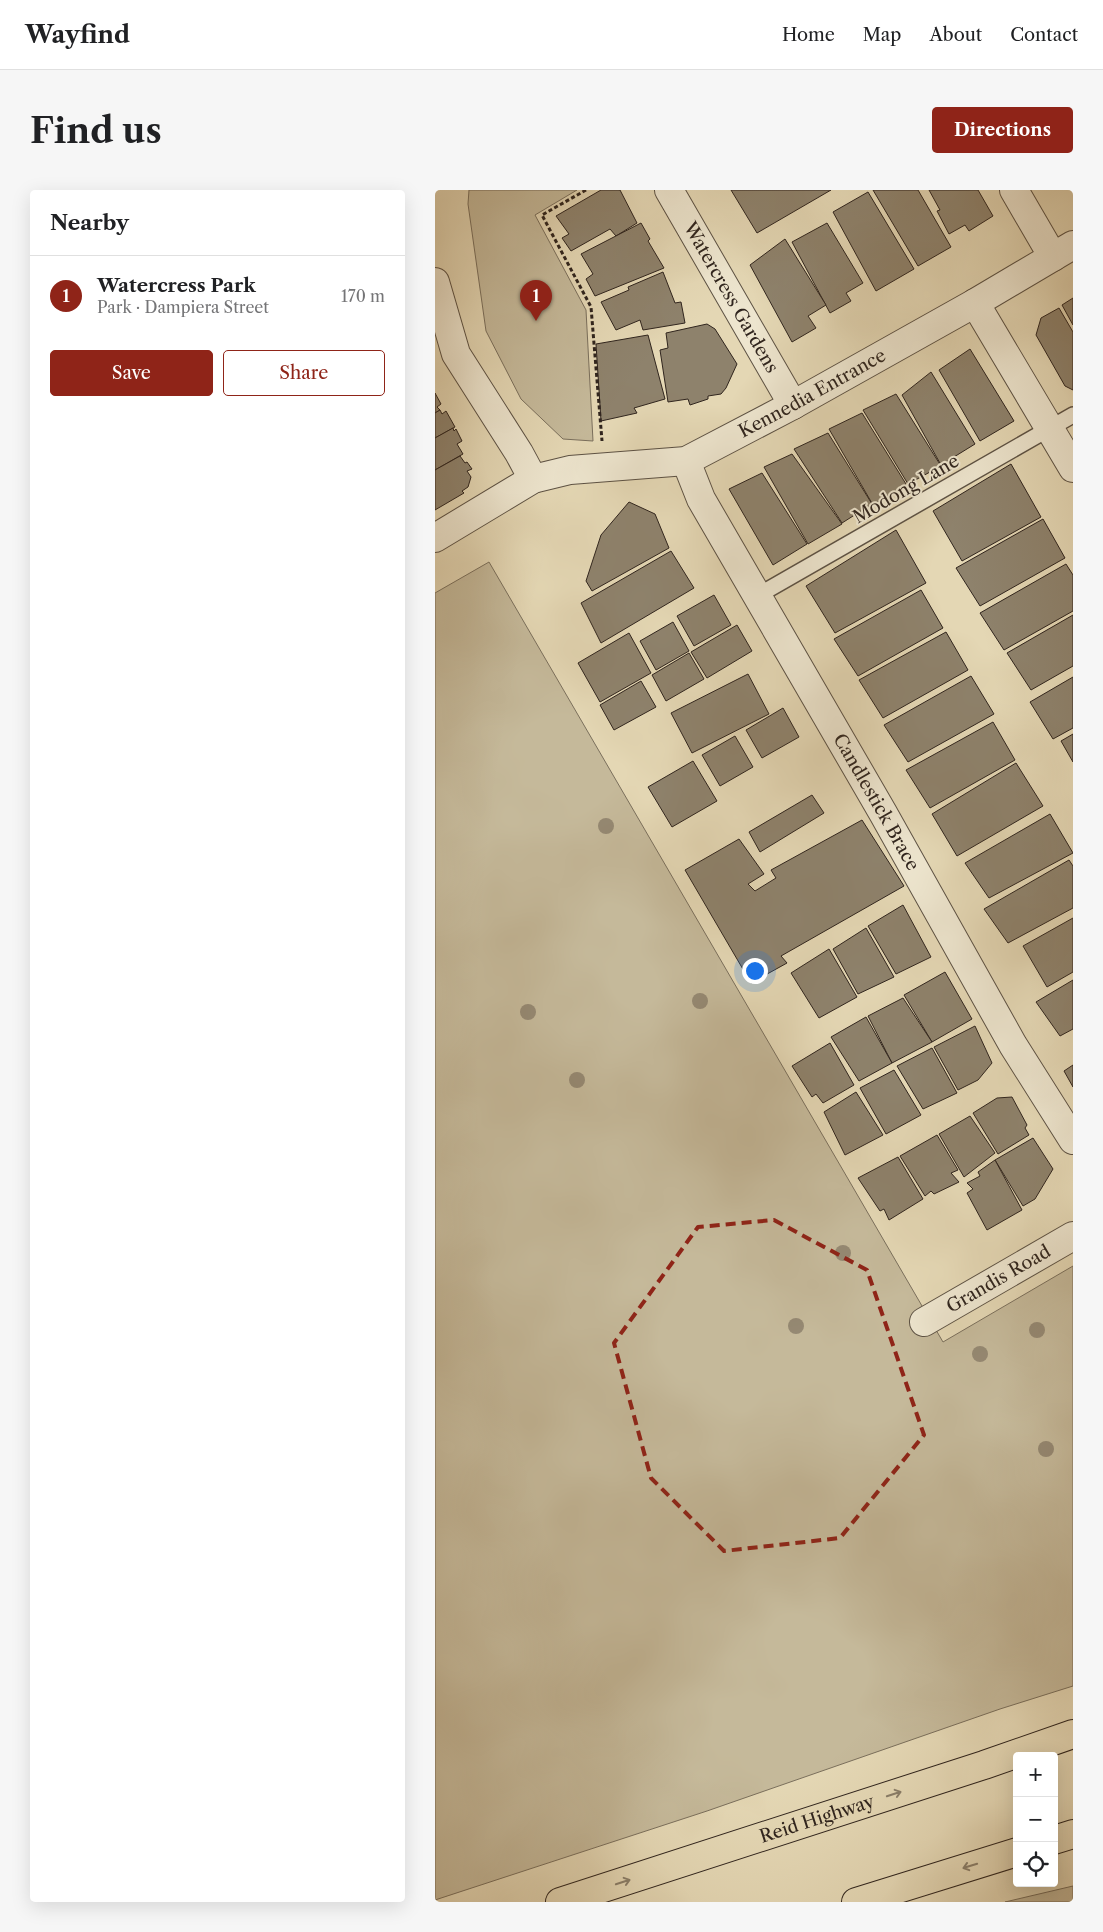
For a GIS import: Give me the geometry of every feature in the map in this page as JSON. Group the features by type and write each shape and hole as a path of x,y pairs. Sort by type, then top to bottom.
{"highway":[{"name":"Reid Highway","path":"560,1902 984,1765 1073,1734"},
{"path":"1058,1839 1073,1834"},
{"path":"856,1902 1013,1853"}],"street":[{"name":"Watercress Gardens","path":"669,190 793,405"},
{"path":"1014,190 1063,251"},
{"name":"Kennedia Entrance","path":"435,538 533,479 569,470 686,462 793,405 975,303 1063,251"},
{"path":"435,282 456,354 519,453 533,479"},
{"path":"975,303 1073,468"},
{"name":"Candlestick Brace","path":"686,462 701,499 888,821 1013,1045 1073,1140"},
{"name":"Grandis Road","path":"924,1322 1073,1236"}],"lane":[{"name":"Modong Lane","path":"757,596 1073,415"}],"path":[{"path":"586,190 542,215 591,307 603,446"}],"highlighted area":[{"path":"774,1220 867,1270 924,1435 840,1538 724,1551 651,1478 614,1343 698,1227"}],"shaded area":[{"path":"469,190 577,190 535,215 586,310 593,441 563,439 521,399 486,331 468,204"},
{"path":"489,562 943,1342 1073,1266 1073,1686 1000,1709 707,1811 435,1900 435,593"},
{"path":"1073,1886 1073,1902 1005,1902"}],"building":[{"path":"601,190 620,190 637,223 616,236 610,229 571,251 562,238 569,234 556,216"},
{"path":"731,190 831,190 757,233"},
{"path":"873,190 918,190 951,247 918,266"},
{"path":"929,190 978,190 993,216 969,231 965,225 949,234 937,211 940,210"},
{"path":"868,192 914,269 876,291 833,212"},
{"path":"641,223 650,239 648,241 664,268 595,296 586,279 593,274 581,254"},
{"path":"827,223 863,283 846,293 851,301 830,313 792,242"},
{"path":"785,239 826,305 808,316 816,328 792,342 750,265"},
{"path":"663,272 675,303 681,302 685,323 643,330 640,320 616,330 601,302 629,290 628,287"},
{"path":"1073,298 1073,325 1062,305"},
{"path":"1059,308 1073,332 1073,390 1065,386 1036,335 1041,318"},
{"path":"707,324 715,329 737,364 726,388 721,394 708,396 708,399 690,405 688,399 668,402 660,350 668,348 666,333"},
{"path":"648,335 665,399 634,408 637,413 601,421 596,344"},
{"path":"970,349 1014,421 980,441 939,370"},
{"path":"931,372 975,444 941,465 902,395"},
{"path":"435,393 441,404 437,407 440,410 435,413"},
{"path":"896,394 941,466 908,484 863,410"},
{"path":"440,410 442,414 446,411 455,427 435,438 435,413"},
{"path":"862,413 906,484 873,505 829,429"},
{"path":"453,428 454,431 456,429 462,441 457,444 463,454 435,470 435,438"},
{"path":"828,433 872,504 842,523 794,449"},
{"path":"792,454 842,524 808,544 764,467"},
{"path":"460,456 472,469 467,471 471,477 468,487 462,491 464,493 435,510 435,470"},
{"path":"1011,464 1041,517 962,561 933,511"},
{"path":"762,473 807,544 773,565 729,489"},
{"path":"629,502 655,514 669,548 592,591 586,581 601,535"},
{"path":"1043,519 1065,558 980,606 956,568"},
{"path":"896,530 926,583 835,633 806,586"},
{"path":"671,551 694,588 601,643 581,603"},
{"path":"1066,564 1073,575 1073,611 1004,650 980,613"},
{"path":"921,590 943,628 858,676 834,639"},
{"path":"714,595 731,625 694,646 677,616"},
{"path":"1073,615 1073,666 1031,690 1007,653"},
{"path":"673,622 689,651 656,670 640,641"},
{"path":"737,625 752,651 707,678 691,652"},
{"path":"946,632 968,670 883,718 859,680"},
{"path":"629,633 651,673 600,702 578,663"},
{"path":"689,653 704,679 666,701 652,675"},
{"path":"748,674 769,714 692,753 671,713"},
{"path":"971,676 994,714 908,762 884,725"},
{"path":"1073,677 1073,728 1053,739 1030,702"},
{"path":"641,681 656,707 614,730 600,705"},
{"path":"783,708 799,737 762,758 746,730"},
{"path":"993,722 1015,760 930,808 906,770"},
{"path":"1073,734 1073,762 1061,741"},
{"path":"735,736 753,767 720,786 702,755"},
{"path":"693,761 717,801 672,827 648,787"},
{"path":"1016,763 1043,806 957,856 932,814"},
{"path":"812,795 824,813 760,852 749,832"},
{"path":"1050,814 1073,853 989,898 965,863"},
{"path":"862,820 904,886 781,956 787,963 751,983 685,870 739,839 764,874 748,884 755,891 776,878 771,870"},
{"path":"1069,860 1073,866 1073,908 1008,943 984,909"},
{"path":"903,905 931,957 896,974 868,926"},
{"path":"1073,918 1073,972 1047,987 1023,946"},
{"path":"866,928 894,977 858,994 833,949"},
{"path":"829,949 857,997 819,1018 791,973"},
{"path":"945,972 972,1019 932,1042 904,995"},
{"path":"1073,980 1073,1029 1060,1036 1036,1002"},
{"path":"903,998 932,1042 892,1063 868,1016"},
{"path":"866,1017 892,1063 859,1081 831,1037"},
{"path":"975,1026 992,1063 978,1080 958,1090 934,1047"},
{"path":"830,1043 854,1085 823,1103 816,1094 812,1097 792,1066"},
{"path":"932,1048 957,1093 923,1109 897,1066"},
{"path":"1073,1065 1073,1087 1064,1071"},
{"path":"894,1070 921,1115 886,1134 860,1088"},
{"path":"856,1092 883,1135 845,1155 824,1112"},
{"path":"1012,1097 1027,1125 1025,1128 1029,1135 998,1154 973,1113 997,1098"},
{"path":"970,1116 995,1153 964,1177 939,1134"},
{"path":"937,1135 958,1170 951,1173 959,1182 934,1194 931,1191 925,1196 900,1156"},
{"path":"1033,1138 1053,1169 1035,1199 1023,1206 995,1160"},
{"path":"898,1157 923,1199 889,1220 884,1209 880,1211 858,1178"},
{"path":"995,1160 1022,1210 987,1230 967,1193 973,1189 967,1183 980,1176 978,1172"}],"place":[{"name":"Watercress Park","path":"536,321"}]}
